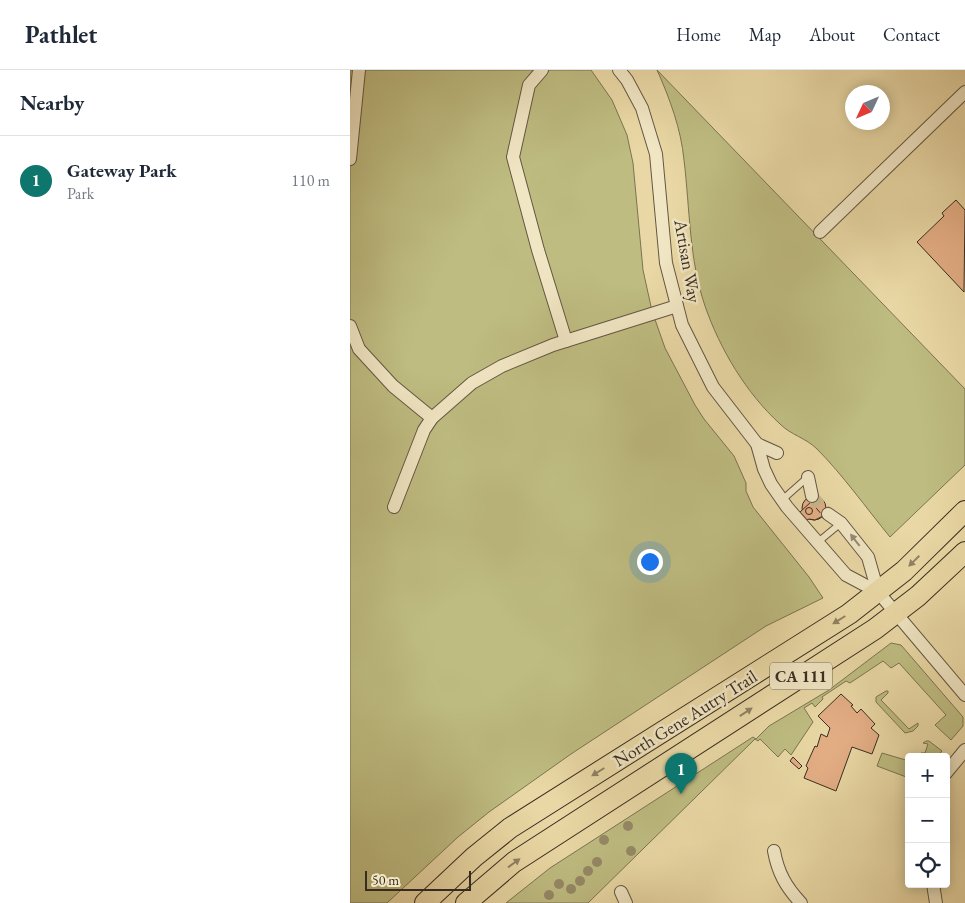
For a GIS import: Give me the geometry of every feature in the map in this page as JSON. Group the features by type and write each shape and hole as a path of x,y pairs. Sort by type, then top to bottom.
{"main road":[{"name":"North Gene Autry Trail","path":"425,903 474,857 510,828 848,614 904,571 965,511"},
{"name":"North Gene Autry Trail","path":"466,903 514,862 871,632 918,596 965,552"}],"street":[{"path":"350,159 359,70"},
{"path":"542,70 529,85 513,157 538,250 566,341"},
{"name":"Artisan Way","path":"619,70 627,80 642,108 656,154 666,263 682,325 713,387 757,444 764,469 771,484 806,531 846,575 878,592 965,695"},
{"path":"820,232 965,92"},
{"path":"394,507 424,430 432,418 472,383 502,366 566,341 677,306"},
{"path":"350,326 359,349 393,386 432,418"},
{"name":"Artisan Way","path":"757,444 777,453"},
{"path":"808,477 812,496"},
{"name":"Artisan Way","path":"828,514 841,523 868,557 878,592"},
{"path":"950,768 965,750"},
{"path":"774,851 782,880 802,903"},
{"path":"934,888 936,903"}],"lane":[{"path":"782,500 808,477"},
{"path":"818,542 841,523"}],"shaded area":[{"path":"350,70 591,70 612,100 627,135 633,163 643,270 652,311 665,348 695,405 734,456 746,483 746,491 753,507 809,577 823,598 766,626 571,754 489,812 458,837 387,903 350,903"},
{"path":"657,70 965,389 965,465 890,537 845,480 817,449 784,428 756,399 735,369 718,338 705,306 696,270 684,160 678,126"},
{"path":"891,643 901,645 963,717 963,726 951,740 935,725 946,715 899,663 891,668 883,661 850,683 846,681 822,697 823,699 815,707 812,703 804,708 813,722 791,755 785,749 778,757 760,739 758,741 755,739 588,903 506,903 550,868 753,737 756,739 769,726 829,690"},
{"path":"886,691 888,693 881,700 909,729 918,723 918,726 913,731 905,733 876,702 876,697"},
{"path":"929,741 942,751 940,753 925,753 928,744 923,743"},
{"path":"882,753 905,760 905,776 877,766"}],"building":[{"path":"956,200 965,210 964,292 917,242 944,216 942,213"},
{"path":"814,496 822,500 826,508 822,516 814,520 806,516 802,508 806,500"},
{"path":"811,502 823,516 815,520 807,520 800,512"},
{"path":"809,507 813,511 809,515 805,511"},
{"path":"841,694 853,705 851,706 857,713 861,709 875,724 871,728 879,735 872,754 852,747 836,791 804,778 808,768 806,766 815,746 817,747 821,734 827,737 830,728 818,716"},
{"path":"793,757 802,766 799,769 790,761"}],"tunnel":[{"path":"812,496 828,514"}],"place":[{"name":"Gateway Park","path":"681,794"}]}
